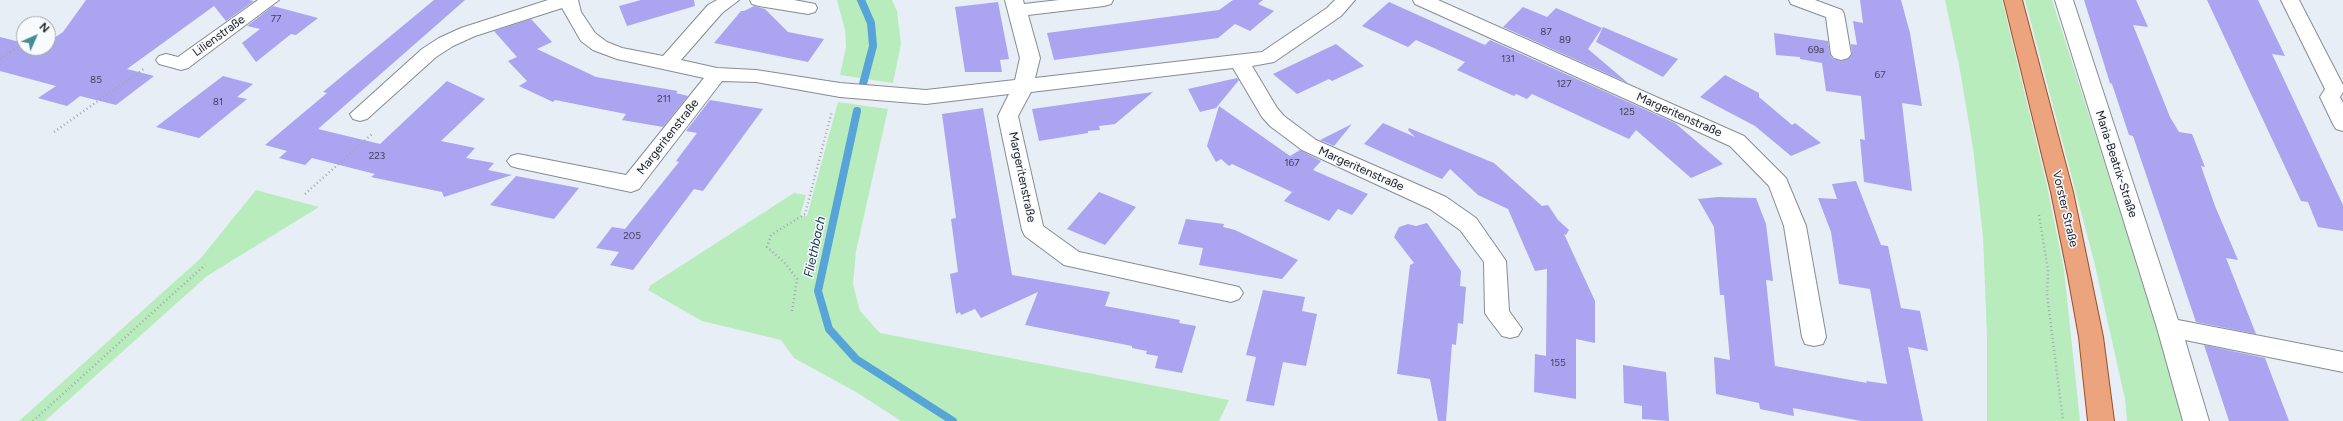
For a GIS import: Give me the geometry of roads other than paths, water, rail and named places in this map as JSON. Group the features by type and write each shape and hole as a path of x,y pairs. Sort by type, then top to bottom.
{"main road":[{"name":"Vorster Straße","path":"2013,0 2062,192 2080,276 2091,337 2101,421"}],"street":[{"name":"Lilienstraße","path":"166,60 181,64 270,0"},
{"path":"360,114 429,53 446,42 468,32 568,0 572,12 588,37 600,46 617,53 717,74 756,76 840,90 926,97 1267,58 1334,12 1346,0"},
{"path":"667,64 715,9 730,0"},
{"path":"759,0 808,8"},
{"name":"Margeritenstraße","path":"1104,0 1016,5 1030,58 1024,85 1008,116 1033,230 1072,260 1230,293"},
{"name":"Margeritenstraße","path":"1422,0 1737,141 1778,183 1781,190 1795,226 1814,337"},
{"path":"1798,0 1835,14 1840,54"},
{"name":"Maria-Beatrix-Straße","path":"2064,0 2196,421"},
{"path":"2290,0 2339,90 2330,97 2343,124"},
{"name":"Margeritenstraße","path":"1239,61 1269,112 1277,121 1309,145 1438,203 1468,224 1495,261 1497,313 1510,330"},
{"name":"Margeritenstraße","path":"518,161 631,184 717,74"},
{"path":"2168,328 2343,362"}],"waterway":[{"name":"Fliethbach","path":"861,0 871,23 873,46 863,84"},
{"name":"Fliethbach","path":"857,111 818,291 829,329 856,359 953,421"}]}
